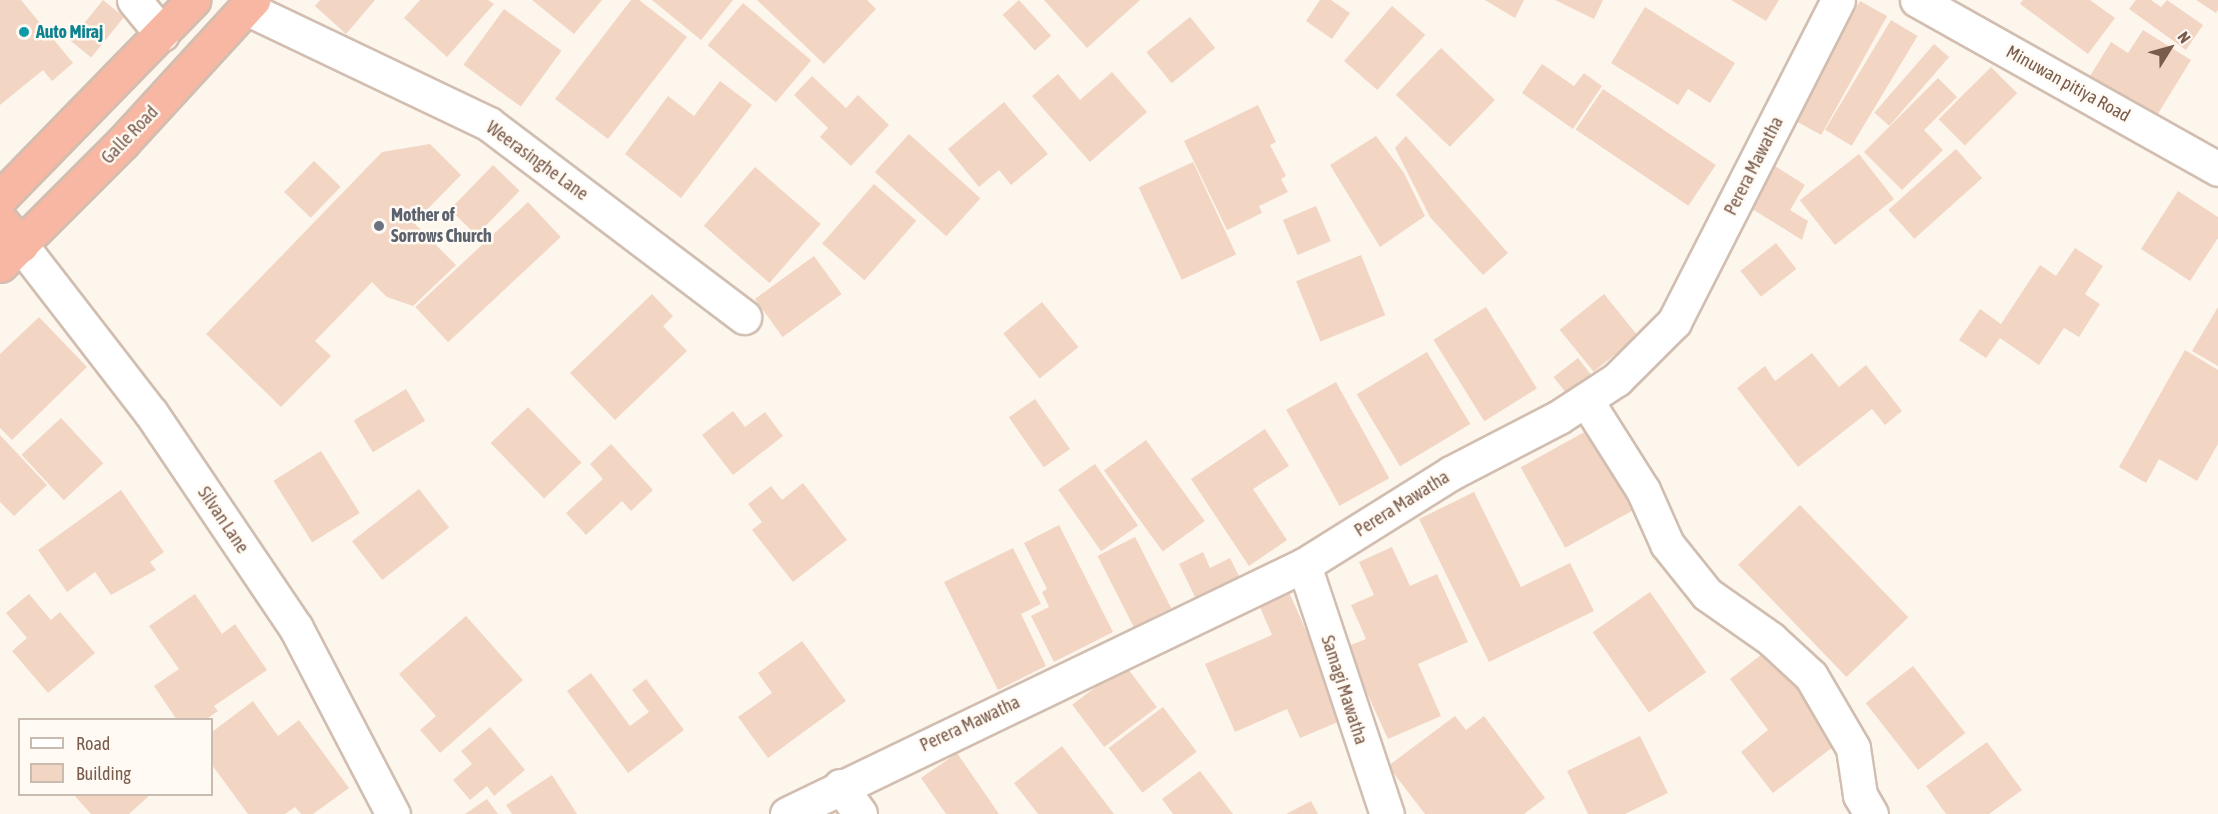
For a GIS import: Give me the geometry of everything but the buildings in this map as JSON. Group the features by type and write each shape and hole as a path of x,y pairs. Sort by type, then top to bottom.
{"highway":[{"path":"0,198 193,0"},
{"name":"Galle Road","path":"11,255 210,52 250,4"},
{"path":"0,220 11,255"}],"street":[{"path":"134,0 162,34"},
{"name":"Perera Mawatha","path":"787,814 840,786 1304,565 1451,473 1586,400 1617,379 1674,322 1838,0"},
{"name":"Minuwan pitiya Road","path":"1917,0 2218,169"},
{"name":"Weerasinghe Lane","path":"250,4 489,124 744,317"},
{"name":"Silvan Lane","path":"11,255 151,413 296,628 393,814"},
{"path":"1586,400 1643,490 1667,544 1707,594 1771,639 1811,676 1853,748 1860,795 1871,814"},
{"name":"Samagi Mawatha","path":"1304,565 1387,814"},
{"path":"840,786 860,814"}],"place":[{"name":"Auto Miraj","path":"24,32"},
{"name":"Mother of Sorrows Church","path":"379,226"}]}
